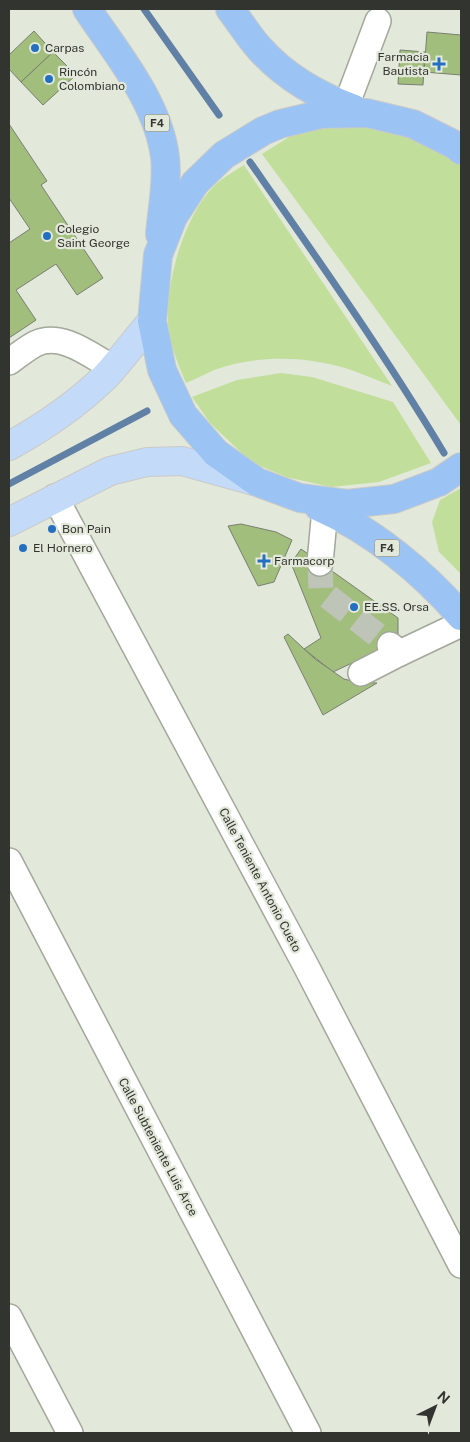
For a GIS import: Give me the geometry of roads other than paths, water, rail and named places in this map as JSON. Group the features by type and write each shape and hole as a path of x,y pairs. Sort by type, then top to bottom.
{"highway":[{"name":"F4","path":"87,9 144,95 158,126 165,157 166,173 152,321 162,370 183,415 216,453 257,482 325,509 352,524 394,553 443,595 461,616"},
{"name":"F4","path":"230,9 260,49 281,69 308,89 356,110 413,124 459,147"},
{"name":"F4","path":"158,255 173,217 195,183 224,155 263,131 280,124 322,114 356,110"},
{"name":"F4","path":"300,498 347,504 394,499 438,482 461,467"}],"main road":[{"path":"9,446 38,430 72,406 113,368 152,321"},
{"path":"9,522 55,497 110,471 148,462 182,461 257,482"}],"street":[{"path":"356,110 378,21"},
{"path":"9,362 35,344 50,340 64,341 113,368"},
{"name":"Calle Teniente Antonio Cueto","path":"55,497 306,966 461,1265"},
{"path":"320,563 325,509"},
{"path":"361,673 395,649 461,624"},
{"name":"Calle Subteniente Luis Arce","path":"9,860 308,1433"},
{"path":"9,1317 70,1433"}],"waterway":[{"path":"144,9 219,115"},
{"path":"250,162 374,342 444,453"},
{"path":"9,484 147,411"}],"tunnel":[{"path":"320,563 321,591 390,645"}],"place":[{"name":"Carpas","path":"35,48"},
{"name":"Farmacia Bautista","path":"439,64"},
{"name":"Rincón Colombiano","path":"49,79"},
{"name":"Colegio Saint George","path":"47,236"},
{"name":"Bon Pain","path":"52,529"},
{"name":"El Hornero","path":"23,548"},
{"name":"Farmacorp","path":"264,561"},
{"name":"EE.SS. Orsa","path":"354,607"}]}
